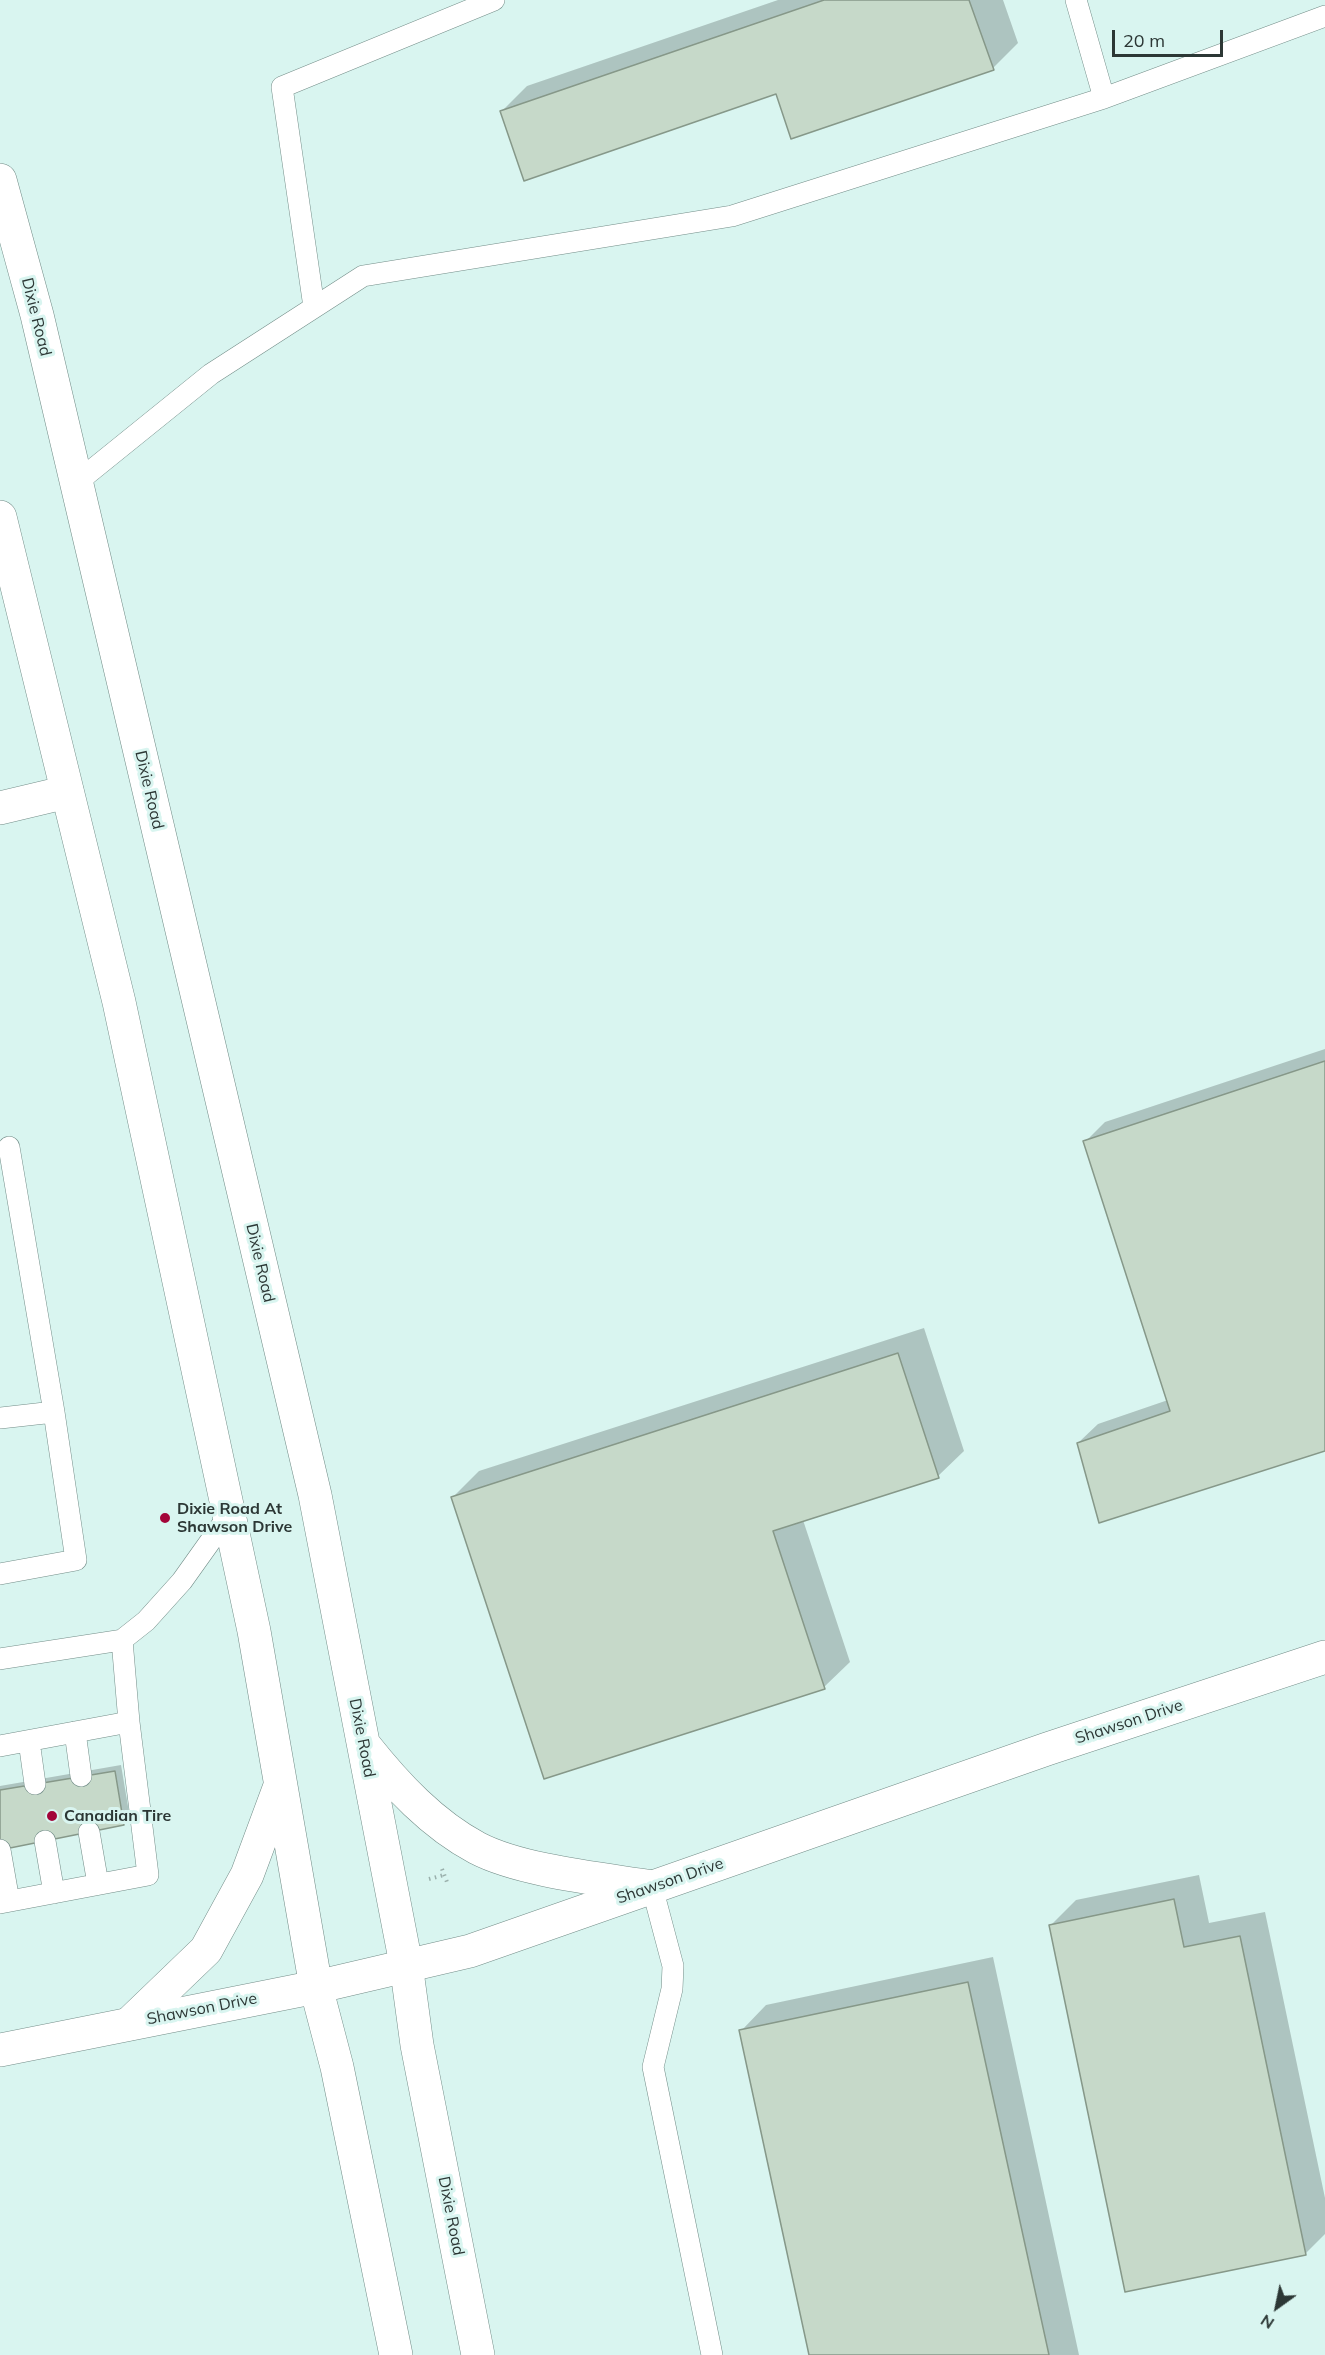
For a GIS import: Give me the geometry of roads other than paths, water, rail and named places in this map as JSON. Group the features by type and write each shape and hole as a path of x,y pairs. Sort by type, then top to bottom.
{"main road":[{"name":"Dixie Road","path":"0,180 37,315 315,1495 406,1964 417,2045 478,2355"},
{"path":"0,517 119,1002 254,1631 316,1987 337,2067 396,2355"},
{"path":"0,808 67,792"},
{"name":"Shawson Drive","path":"0,2050 316,1987 406,1964 470,1951 1047,1749 1325,1657"},
{"path":"363,1745 387,1774 434,1820 477,1848 511,1860 591,1878 652,1887"},
{"path":"129,2024 206,1950 247,1875 280,1784"}],"lane":[{"path":"314,307 282,87 494,0"},
{"path":"1076,0 1104,98"},
{"path":"76,483 211,374 363,276 732,216 1104,98 1325,16"},
{"path":"0,1574 76,1560 54,1412 9,1147"},
{"path":"0,1418 54,1412"},
{"path":"0,1659 122,1640 146,1621 182,1581 229,1515"},
{"path":"0,1850 5,1902 148,1875 129,1722 122,1640"},
{"path":"0,1746 129,1722"},
{"path":"75,1732 81,1776"},
{"path":"29,1741 35,1784"},
{"path":"89,1832 98,1884"},
{"path":"45,1841 54,1893"},
{"path":"652,1887 673,1966 672,1989 653,2067 712,2355"}],"place":[{"name":"Dixie Road At Shawson Drive","path":"165,1518"},
{"name":"Canadian Tire","path":"52,1816"}]}
